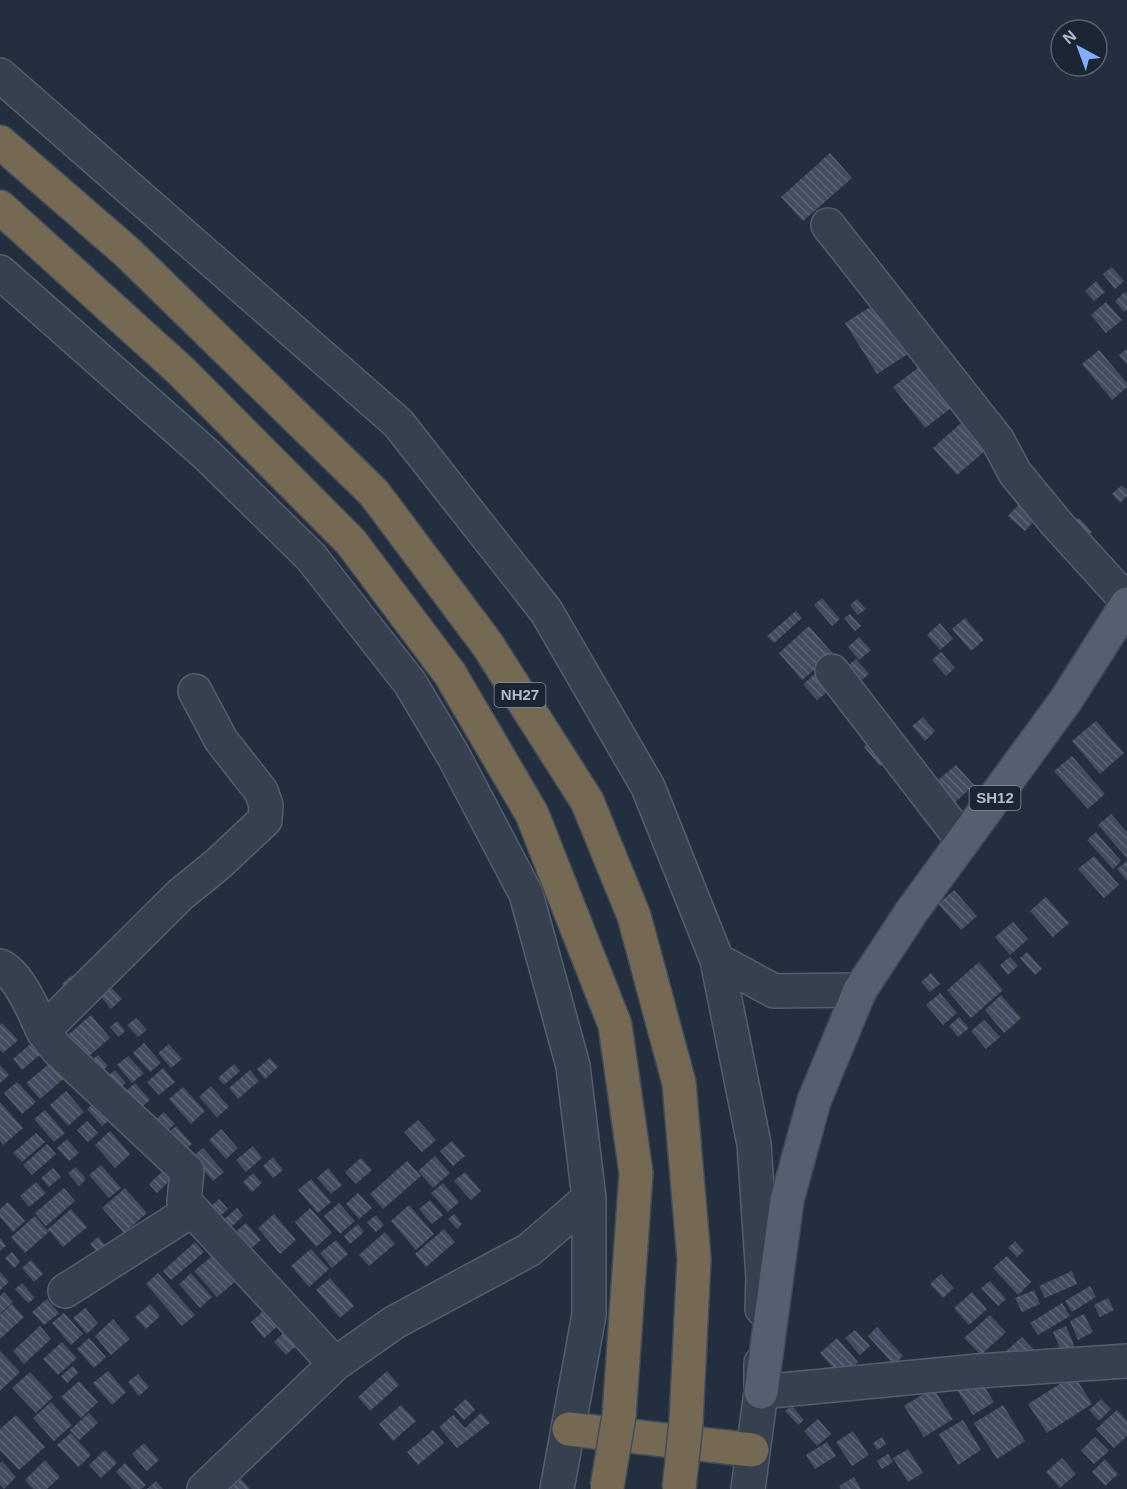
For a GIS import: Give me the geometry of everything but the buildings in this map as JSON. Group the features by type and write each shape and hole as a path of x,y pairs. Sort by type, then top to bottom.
{"highway":[{"name":"NH27","path":"0,142 127,252 374,493 487,645 587,801 634,916 679,1083 694,1259 686,1422 679,1489"},
{"name":"NH27","path":"0,207 181,371 351,542 450,674 532,814 615,1024 636,1173 619,1416 606,1488"},
{"path":"569,1429 752,1450"}],"main road":[{"name":"SH12","path":"860,990 912,911 1066,700 1127,602"},
{"path":"761,1392 787,1200 814,1101 860,990"}],"street":[{"path":"0,75 398,423 546,611 648,787 717,960 754,1144 763,1278 761,1392 748,1489"},
{"path":"828,225 998,441 1015,473 1127,602"},
{"path":"0,272 207,454 311,557 410,683 453,754 526,894 573,1066 589,1198 589,1316 557,1489"},
{"path":"832,671 963,841"},
{"path":"43,1031 180,895 218,864 265,820 266,805 261,791 221,740 195,692"},
{"path":"717,960 774,991 860,990"},
{"path":"0,966 18,983 43,1031 57,1049 187,1171 184,1201 335,1364"},
{"path":"204,1489 335,1364 395,1322 529,1250 589,1198"},
{"path":"65,1291 192,1210"},
{"path":"761,1392 978,1371 1127,1361"}]}
